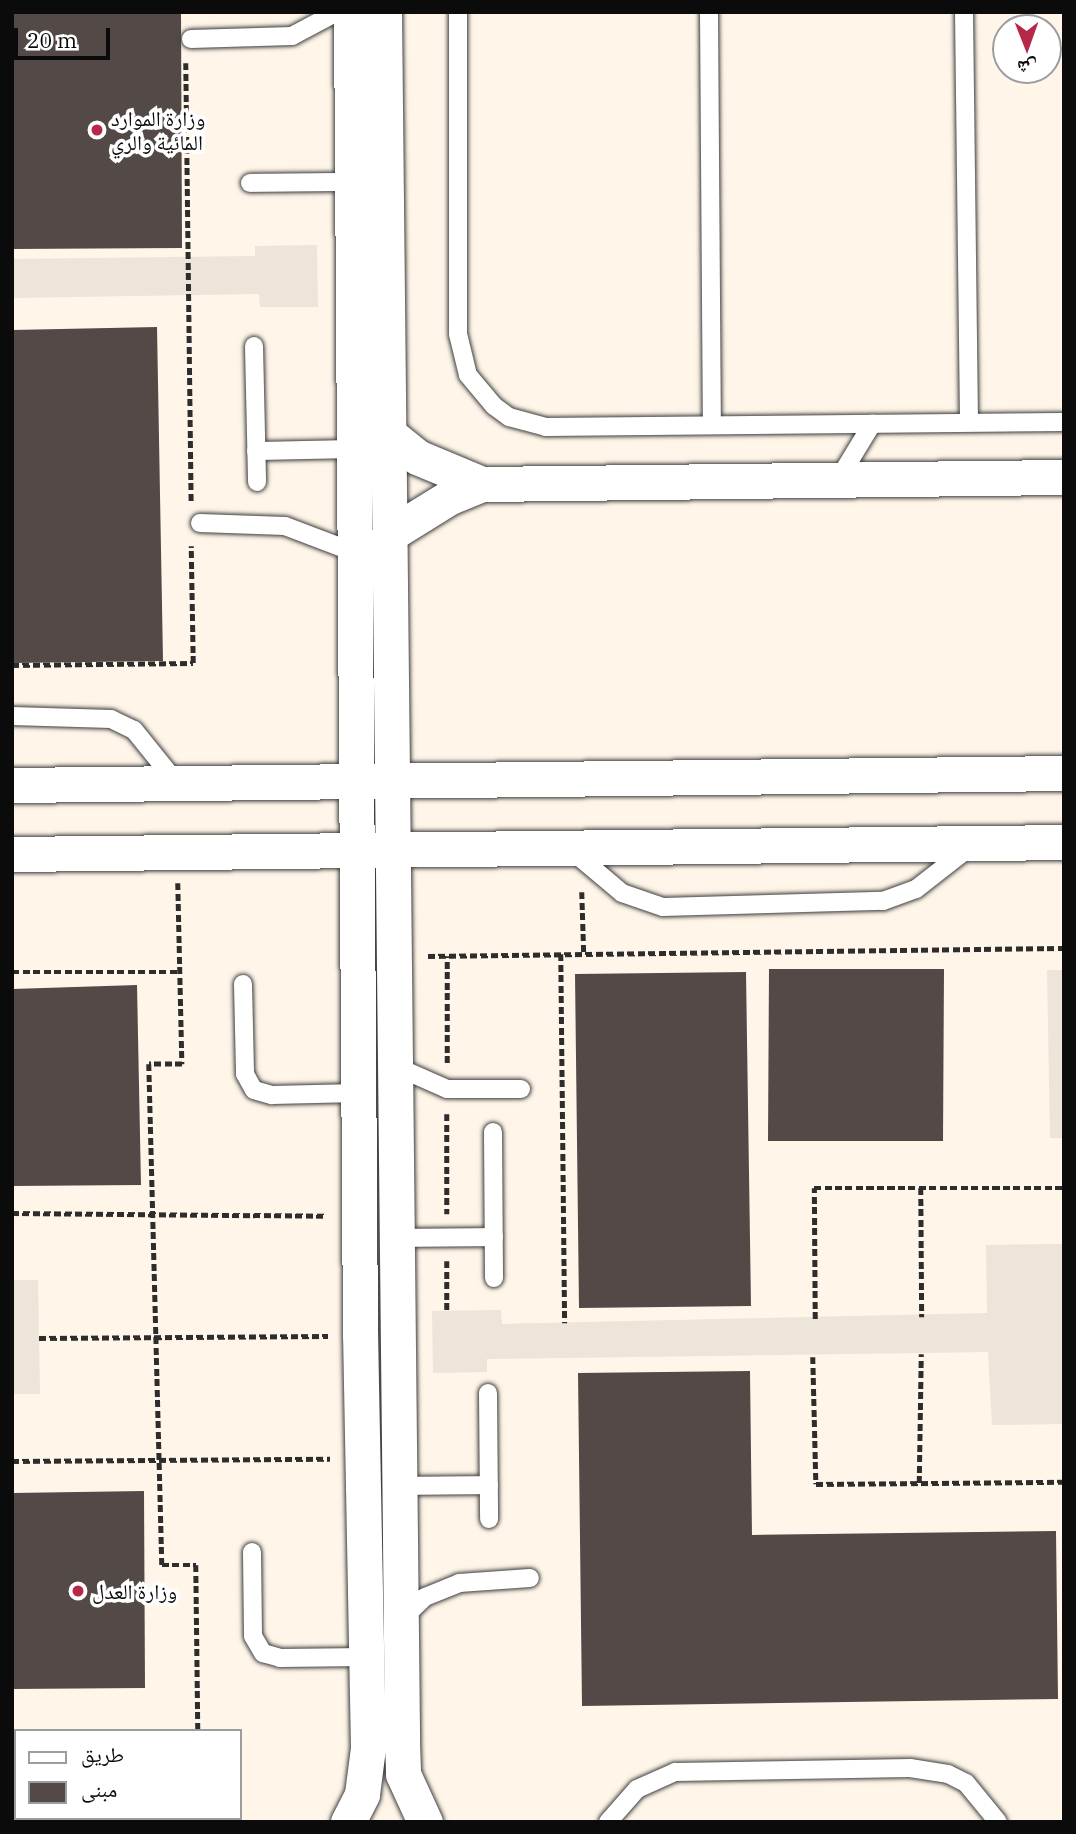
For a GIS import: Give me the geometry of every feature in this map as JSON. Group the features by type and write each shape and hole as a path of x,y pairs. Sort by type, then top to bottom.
{"street":[{"path":"348,1822 368,1771 360,1335 351,12"},
{"path":"384,12 403,1774 425,1822"},
{"path":"389,434 416,457 482,484"},
{"path":"390,534 450,497 482,484 1064,477"},
{"path":"12,785 1064,773"},
{"path":"12,854 392,849 573,852 1064,842"}],"lane":[{"path":"188,46 292,36 337,12"},
{"path":"458,12 458,334 468,375 494,406 527,424 1064,422"},
{"path":"709,12 712,425"},
{"path":"964,12 969,422"},
{"path":"250,183 354,182"},
{"path":"254,346 257,482"},
{"path":"838,480 872,424"},
{"path":"256,450 355,449"},
{"path":"196,518 285,526 356,553"},
{"path":"12,716 111,719 134,730 176,782"},
{"path":"573,852 622,893 663,907 883,901 916,889 975,844"},
{"path":"243,984 245,1074 254,1090 272,1096 358,1093"},
{"path":"395,1066 447,1089 522,1089"},
{"path":"493,1132 494,1278"},
{"path":"398,1238 494,1237"},
{"path":"488,1393 489,1519"},
{"path":"400,1486 489,1485"},
{"path":"252,1552 253,1636 263,1653 280,1658 366,1657"},
{"path":"401,1621 440,1589 459,1583 530,1578"},
{"path":"608,1822 637,1788 675,1772 910,1768 948,1774 966,1783 998,1822"}],"path":[{"path":"188,46 196,518"},
{"path":"12,665 193,663 191,540"},
{"path":"178,852 178,972 182,1064 149,1064 162,1566 196,1565 198,1729"},
{"path":"573,852 584,954"},
{"path":"393,956 1064,948"},
{"path":"561,954 565,1323"},
{"path":"447,956 447,1310"},
{"path":"12,972 178,972"},
{"path":"815,1319 814,1188 1064,1188"},
{"path":"921,1188 922,1317"},
{"path":"12,1213 153,1211 359,1216"},
{"path":"39,1338 360,1335"},
{"path":"919,1483 921,1354"},
{"path":"813,1357 816,1484 1064,1482"},
{"path":"12,1461 159,1458 362,1459"}],"shaded area":[{"path":"317,245 318,307 260,307 259,294 12,298 12,259 255,256 255,246"},
{"path":"1047,970 1064,970 1064,1138 1050,1138"},
{"path":"1064,1244 1064,1424 992,1425 988,1352 487,1359 487,1372 433,1373 432,1311 501,1310 502,1324 987,1313 986,1245"},
{"path":"12,1280 38,1280 40,1394 12,1394"}],"building":[{"name":"وزارة الموارد المائية والري","path":"12,12 181,12 182,248 12,249"},
{"path":"157,327 163,661 12,663 12,330"},
{"path":"769,969 944,969 943,1141 768,1141"},
{"path":"746,972 751,1306 579,1308 575,974"},
{"path":"137,985 141,1185 12,1186 12,989"},
{"path":"750,1371 752,1535 1056,1531 1058,1699 582,1706 578,1373"},
{"name":"وزارة العدل","path":"144,1491 145,1688 12,1689 12,1493"}],"place":[{"name":"وزارة الموارد المائية والري","path":"97,130"},
{"name":"وزارة العدل","path":"78,1591"}]}
